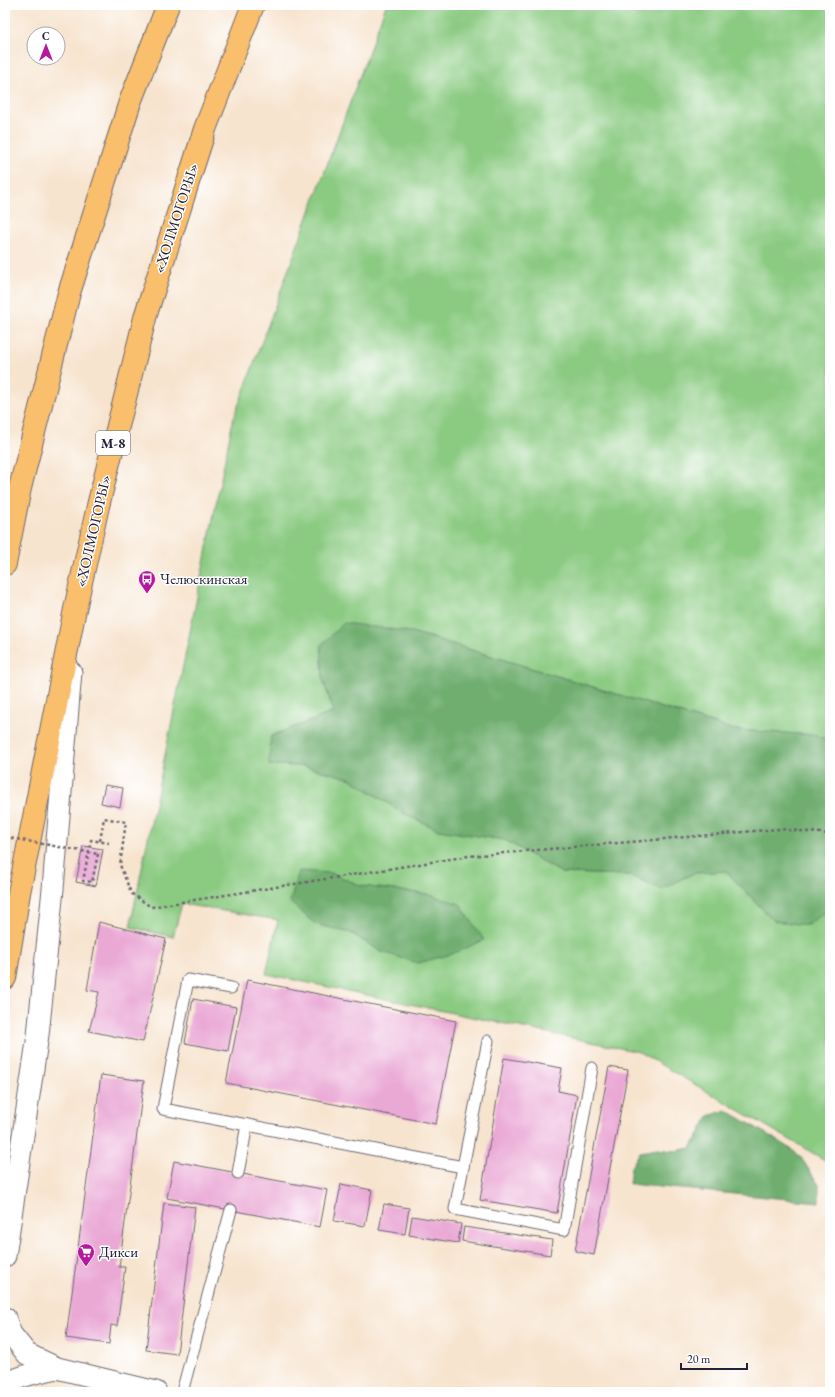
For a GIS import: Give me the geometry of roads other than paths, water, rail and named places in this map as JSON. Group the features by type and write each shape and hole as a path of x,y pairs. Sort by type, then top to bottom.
{"highway":[{"path":"5,564 20,488 69,292 130,102 168,5"},
{"name":"«ХОЛМОГОРЫ»","path":"5,978 19,894 76,609 98,506 146,314 205,129 253,5"}],"street":[{"path":"5,1256 38,1036 54,889 76,609"},
{"path":"5,1318 11,1334 27,1354 57,1368 149,1391"},
{"path":"5,1385 13,1380 33,1373 57,1368"}],"lane":[{"path":"231,988 188,980 163,1109 463,1167"},
{"path":"488,1041 455,1209 564,1230 592,1068"},
{"path":"238,1173 247,1125"},
{"path":"182,1392 231,1210"}],"place":[{"name":"Челюскинская","path":"147,594"},
{"name":"Дикси","path":"86,1267"}]}
